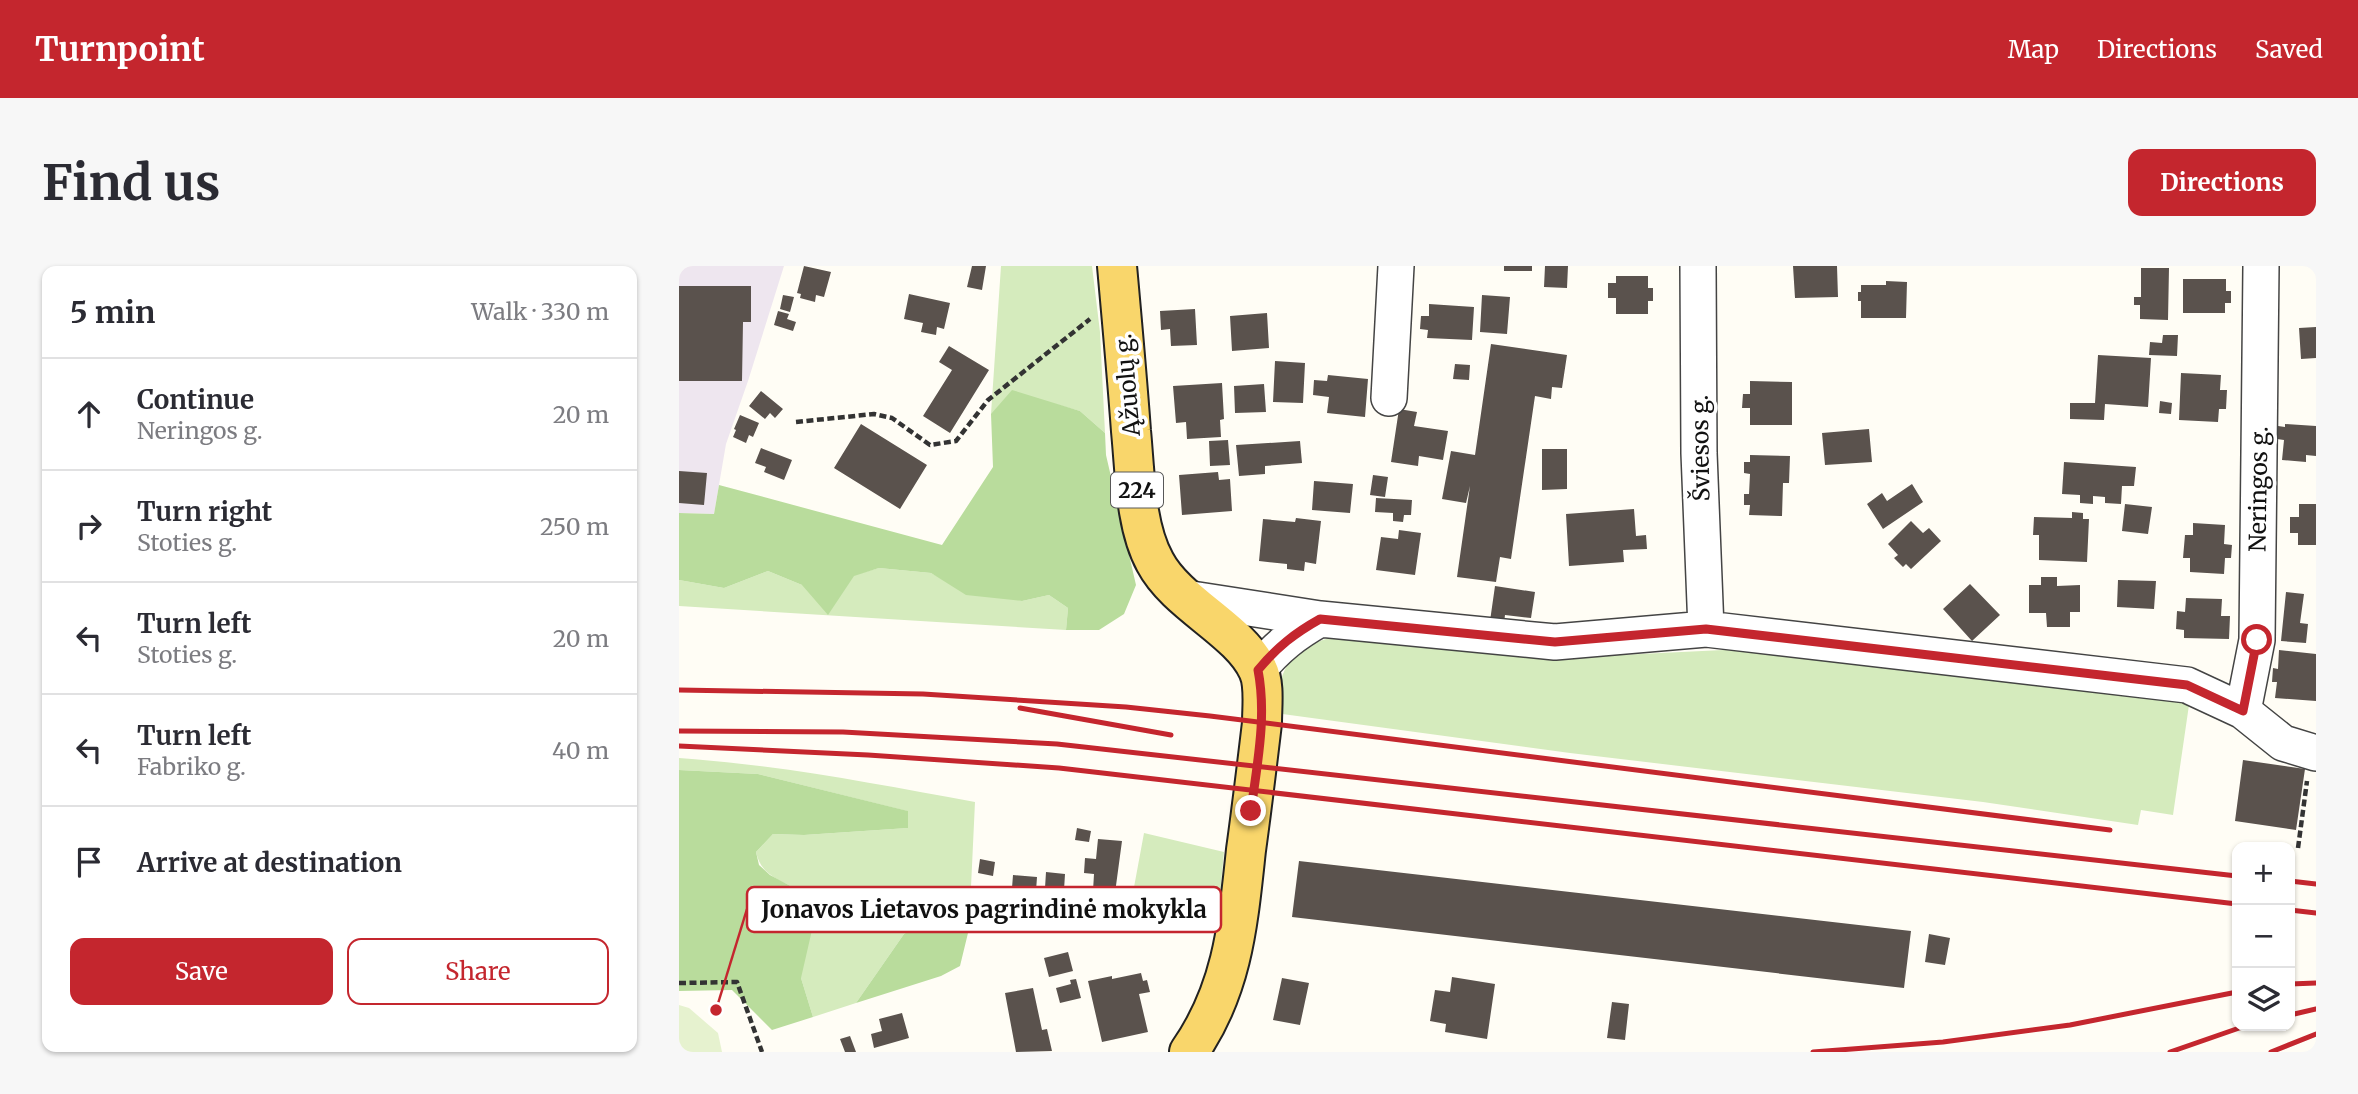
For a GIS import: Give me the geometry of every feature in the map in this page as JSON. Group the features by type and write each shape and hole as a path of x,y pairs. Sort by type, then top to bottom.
{"main road":[{"name":"Ąžuolų g.","path":"1118,282 1137,494 1145,534 1155,562 1185,598 1240,645 1258,670"},
{"path":"1189,1052 1203,1032 1217,1003 1227,976 1235,939 1262,723 1262,689 1258,670"}],"street":[{"path":"1389,398 1396,266"},
{"name":"Šviesos g.","path":"1697,266 1699,453 1706,629"},
{"name":"Neringos g.","path":"2243,711 2257,640 2260,266"},
{"path":"1185,598 1320,619 1555,642 1706,629 2187,685 2243,711 2283,743 2314,753"},
{"path":"1258,670 1276,648 1293,634 1320,619"}],"path":[{"path":"796,422 874,414 892,418 929,445 956,441 988,400 1077,329 1118,282"},
{"path":"2298,848 2314,753"},
{"path":"679,984 737,982 762,1052"}],"shaded area":[{"path":"679,266 784,266 726,444 714,514 679,513"}],"green space":[{"path":"1001,266 1092,266 1100,332 1105,433 1080,411 1055,404 991,414"},
{"path":"1012,390 1080,411 1105,433 1106,455 1136,585 1124,614 1099,630 1066,630 1068,608 1049,595 1022,601 966,595 931,573 879,568 854,576 828,615 802,585 768,571 724,588 679,580 679,513 714,514 719,485 942,545 993,467 991,414"},
{"path":"879,568 931,573 946,581 1022,601 1049,595 1068,608 1066,630 679,606 679,580 724,588 768,571 802,585"},
{"path":"1338,636 1557,658 1744,649 2190,698 2173,815 2141,810 2138,825 1983,802 1570,753 1275,713 1280,682 1290,661 1308,646"},
{"path":"679,758 790,770 975,802 970,908 934,916 904,934 856,1003 813,1017 801,978 798,890 766,871 756,852 773,834 804,835 908,828 907,811 758,774 679,770"},
{"path":"679,770 758,774 908,811 908,828 804,835 773,834 756,852 759,865 770,875 798,890 809,909 812,930 801,978 813,1017 772,1030 732,990 679,991"},
{"path":"1144,833 1224,852 1218,915 1132,898"},
{"path":"970,908 968,933 960,966 941,976 856,1003 904,934 934,916"},
{"path":"679,1005 689,1008 718,1033 722,1052 679,1052"}],"building":[{"path":"804,266 831,272 824,297 816,295 815,302 800,298 801,294 797,293"},
{"path":"972,266 986,266 982,290 967,287"},
{"path":"1504,266 1532,266 1532,271 1504,271"},
{"path":"1545,266 1568,266 1567,288 1544,287"},
{"path":"1793,266 1837,266 1838,297 1795,298"},
{"path":"2141,268 2169,268 2168,320 2140,319 2140,305 2134,305 2134,297 2141,297"},
{"path":"1616,276 1648,276 1648,288 1653,288 1653,301 1648,301 1648,314 1616,314 1616,298 1608,298 1608,283 1616,283"},
{"path":"2183,279 2226,279 2226,291 2231,291 2231,303 2225,303 2225,313 2183,313"},
{"path":"1886,281 1907,282 1906,318 1861,318 1858,292 1861,292 1861,285 1886,285"},
{"path":"679,286 751,286 751,322 743,322 742,381 679,381"},
{"path":"909,294 950,303 944,329 937,327 936,335 921,332 923,323 904,319"},
{"path":"783,295 794,297 790,312 780,309"},
{"path":"1482,295 1510,297 1507,334 1480,332"},
{"path":"1429,304 1474,307 1472,340 1427,338 1428,330 1420,329 1421,316 1429,316"},
{"path":"1195,309 1197,345 1171,346 1170,329 1161,330 1160,311"},
{"path":"778,311 789,314 787,319 796,322 793,331 774,325"},
{"path":"1267,313 1269,348 1232,351 1230,316"},
{"path":"2316,327 2316,358 2301,359 2299,328"},
{"path":"2163,335 2178,335 2177,356 2149,355 2150,342 2162,343"},
{"path":"1491,344 1567,355 1562,388 1552,387 1551,399 1535,396 1511,559 1500,557 1496,582 1457,577 1470,486 1466,503 1442,499 1451,451 1475,455"},
{"path":"949,346 989,370 950,433 923,416 952,370 939,362"},
{"path":"2098,355 2151,358 2148,407 2105,404 2104,420 2070,419 2070,403 2095,403"},
{"path":"1275,361 1305,363 1303,403 1273,402"},
{"path":"1455,364 1470,365 1469,380 1453,379"},
{"path":"2181,373 2221,375 2220,390 2227,390 2226,409 2219,409 2218,422 2179,420"},
{"path":"1328,375 1368,379 1365,417 1327,413 1329,397 1313,395 1314,380 1327,381"},
{"path":"1750,381 1792,382 1792,425 1750,425 1750,408 1742,408 1743,394 1750,394"},
{"path":"1222,383 1224,419 1220,420 1221,437 1187,439 1186,422 1176,423 1173,386"},
{"path":"1264,384 1266,412 1235,413 1234,386"},
{"path":"761,391 783,409 775,418 770,413 765,419 749,406"},
{"path":"2160,401 2172,403 2171,414 2159,413"},
{"path":"1399,409 1417,412 1414,426 1448,431 1443,460 1419,456 1418,466 1391,462"},
{"path":"740,415 759,423 753,437 749,435 746,443 733,437"},
{"path":"861,424 927,465 900,509 834,468"},
{"path":"2285,424 2316,426 2316,456 2306,455 2306,462 2282,460 2284,440 2277,439 2278,426 2285,427"},
{"path":"1869,429 1872,462 1825,465 1822,433"},
{"path":"1228,440 1230,465 1210,466 1209,441"},
{"path":"1300,441 1302,463 1265,466 1265,474 1239,476 1236,445"},
{"path":"761,448 792,460 784,480 764,472 766,467 755,463"},
{"path":"1542,449 1567,449 1567,489 1542,490"},
{"path":"1750,455 1790,456 1789,483 1783,483 1782,516 1749,515 1750,505 1744,505 1744,494 1749,494 1750,474 1744,473 1744,462 1750,462"},
{"path":"2064,462 2136,467 2134,486 2122,486 2121,504 2105,503 2105,497 2093,496 2093,504 2080,503 2080,495 2062,494"},
{"path":"679,471 707,473 704,505 679,503"},
{"path":"1218,472 1219,480 1230,479 1232,511 1182,515 1179,475"},
{"path":"1373,475 1388,477 1385,497 1370,495"},
{"path":"1314,481 1353,484 1350,513 1312,510"},
{"path":"1912,484 1923,502 1883,529 1867,504 1882,493 1887,501"},
{"path":"1376,498 1412,500 1411,515 1404,515 1403,522 1393,521 1393,513 1375,512"},
{"path":"2125,504 2152,507 2148,534 2122,531"},
{"path":"2299,504 2316,504 2316,545 2298,545 2298,533 2290,533 2290,517 2299,517"},
{"path":"1634,509 1636,536 1646,535 1647,549 1623,550 1624,562 1569,566 1566,514"},
{"path":"2072,512 2083,513 2083,519 2089,519 2087,562 2039,560 2039,535 2033,535 2034,517 2072,518"},
{"path":"1296,518 1321,521 1316,564 1305,562 1304,571 1287,569 1287,564 1259,561 1263,519 1295,522"},
{"path":"1911,521 1923,533 1929,528 1941,541 1911,569 1906,564 1903,567 1894,558 1898,555 1888,544"},
{"path":"2193,523 2225,525 2224,544 2232,545 2231,558 2225,558 2224,574 2190,572 2190,558 2183,558 2185,535 2193,535"},
{"path":"1399,530 1421,533 1415,575 1376,570 1381,537 1398,539"},
{"path":"2041,577 2057,577 2057,586 2080,585 2080,612 2070,612 2070,627 2047,627 2046,613 2029,613 2029,585 2041,585"},
{"path":"2118,580 2156,581 2154,609 2117,607"},
{"path":"1970,584 2000,615 1972,641 1943,609"},
{"path":"1495,586 1535,592 1531,618 1505,615 1504,623 1490,621"},
{"path":"2286,592 2304,594 2300,623 2308,624 2306,643 2281,641"},
{"path":"2186,598 2222,599 2221,616 2230,616 2229,639 2184,638 2184,630 2176,629 2177,611 2185,612"},
{"path":"2279,650 2316,654 2316,701 2275,698 2277,682 2272,682 2273,668 2278,669"},
{"path":"2243,760 2305,769 2296,830 2235,821"},
{"path":"1077,828 1091,831 1089,842 1075,840"},
{"path":"1098,839 1122,841 1115,893 1093,891 1094,874 1084,873 1085,858 1096,859"},
{"path":"980,859 995,862 993,876 978,873"},
{"path":"1299,861 1911,931 1904,988 1292,917"},
{"path":"1046,872 1065,874 1064,890 1045,888"},
{"path":"1013,875 1037,877 1036,891 1012,888"},
{"path":"988,913 1022,915 1022,926 1013,926 1013,933 987,932"},
{"path":"1929,934 1950,938 1945,965 1925,962"},
{"path":"1068,952 1073,971 1049,977 1044,958"},
{"path":"1141,973 1143,981 1147,980 1150,992 1139,994 1148,1032 1102,1042 1088,981"},
{"path":"1452,977 1495,984 1487,1039 1445,1032 1446,1024 1430,1021 1435,990 1450,992"},
{"path":"1282,978 1309,983 1300,1025 1273,1020"},
{"path":"1076,979 1081,998 1060,1003 1056,988 1071,984 1070,980"},
{"path":"1033,988 1042,1030 1047,1029 1052,1051 1016,1052 1005,993"},
{"path":"1612,1002 1629,1004 1625,1040 1607,1038"},
{"path":"902,1013 909,1038 874,1048 871,1034 882,1031 879,1019"},
{"path":"850,1036 856,1052 845,1052 840,1039"}],"railway":[{"path":"679,690 923,694 1126,707 2110,830"},
{"path":"1020,708 1171,735"},
{"path":"679,731 843,732 1057,744 2232,875"},
{"path":"679,746 1059,768 2232,903"},
{"path":"2295,882 2316,884"},
{"path":"2295,911 2316,913"},
{"path":"2295,984 2316,983"},
{"path":"1813,1052 1943,1042 2070,1025 2232,993"},
{"path":"2295,1014 2316,1009"},
{"path":"2170,1052 2232,1031"},
{"path":"2271,1052 2316,1034"}],"place":[{"name":"Jonavos Lietavos pagrindinė mokykla","path":"716,1010"}],"route":[{"path":"1251,811 1262,723 1262,689 1258,670 1276,648 1293,634 1320,619 1555,642 1706,629 2187,685 2243,711 2257,640"}]}
